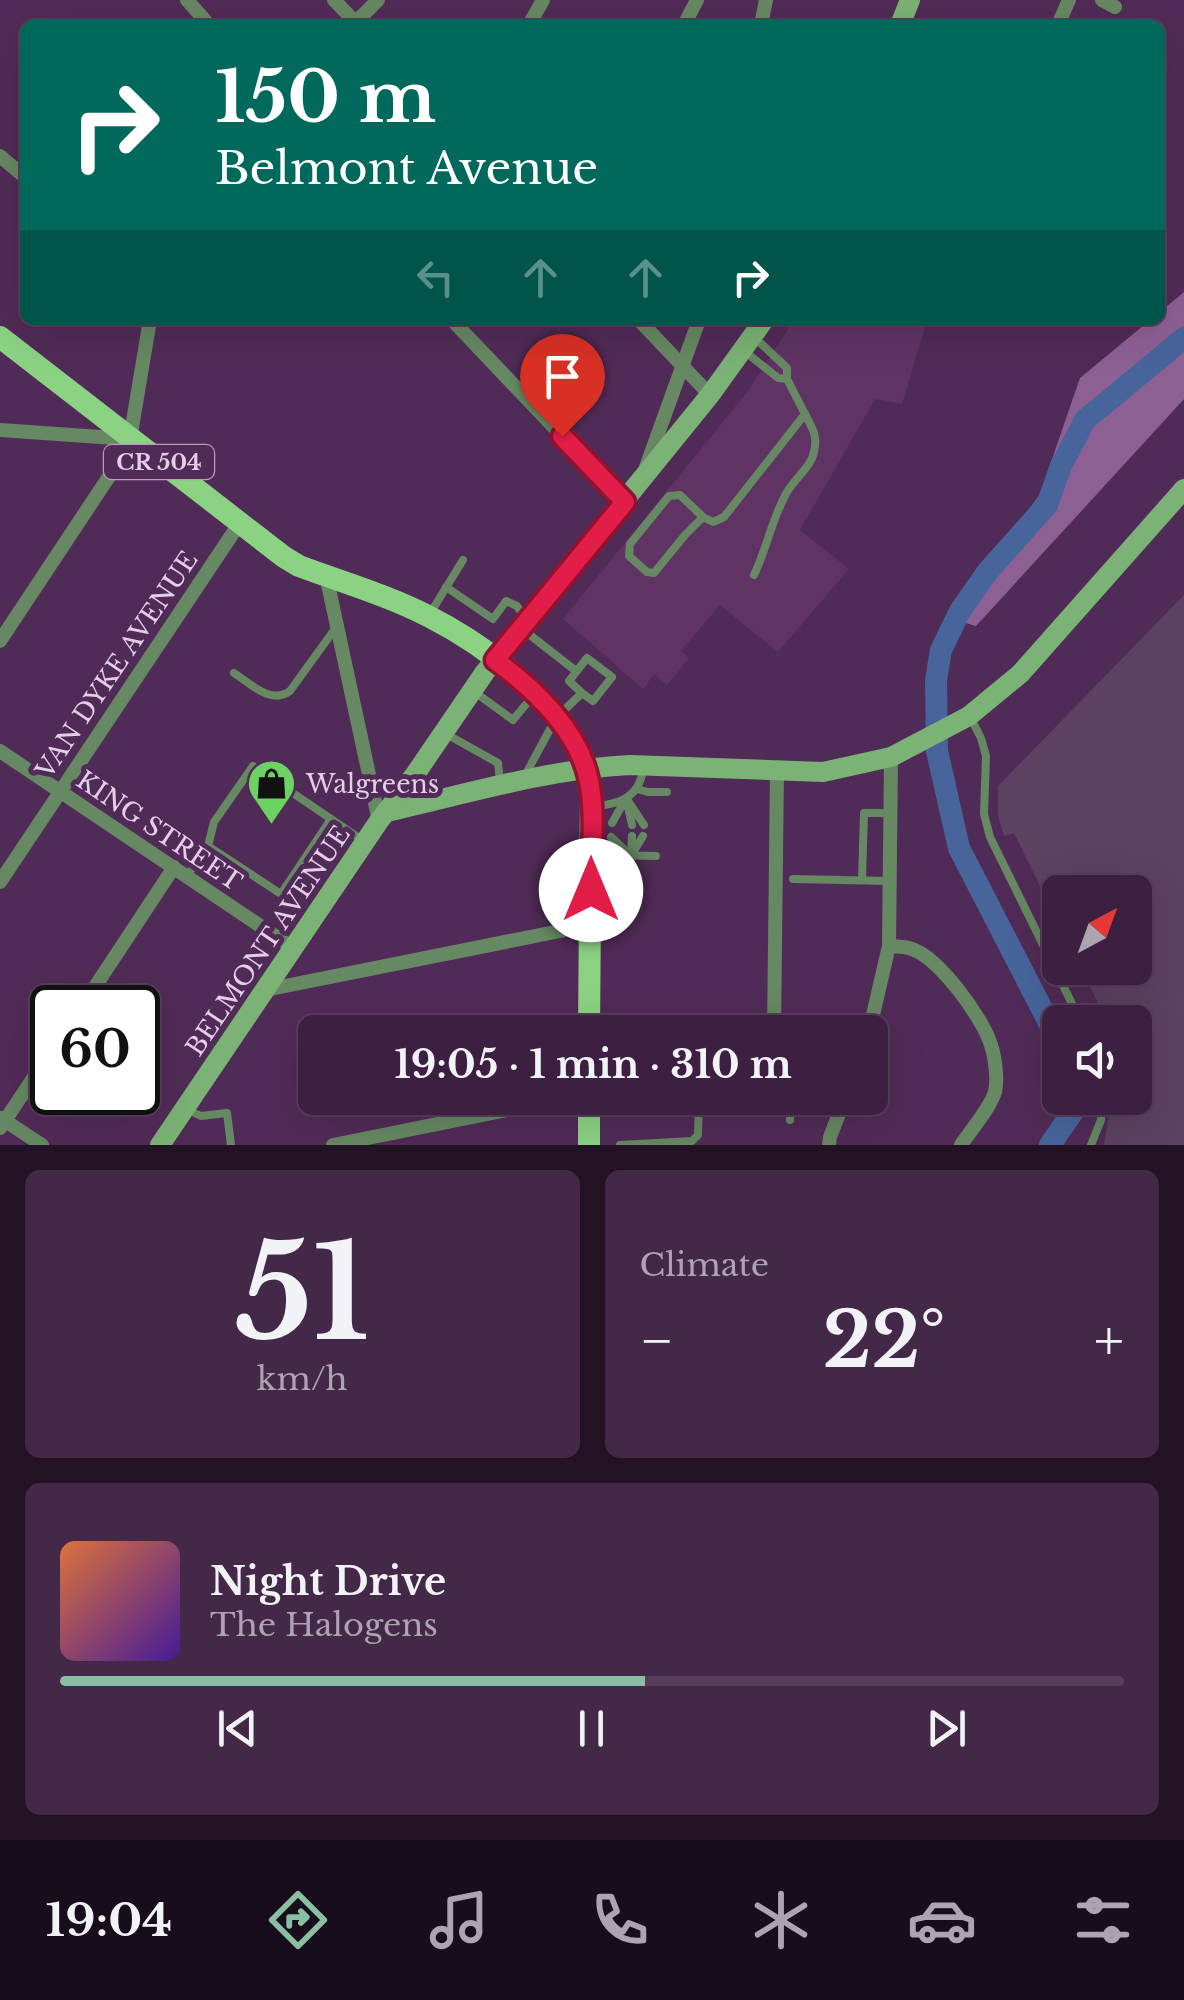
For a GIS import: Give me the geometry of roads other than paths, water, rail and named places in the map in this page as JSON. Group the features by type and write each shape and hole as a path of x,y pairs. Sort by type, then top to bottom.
{"main road":[{"name":"BELMONT AVENUE","path":"160,1145 364,842 495,660 521,616 625,502 753,336"},
{"name":"CR 504","path":"0,337 284,557 428,616 495,660 535,693 574,746 586,769 590,790 589,1015"},
{"path":"382,817 500,786 586,769 643,765 823,772 892,758 964,719 1020,674 1184,489"},
{"path":"589,1115 589,1145"}],"street":[{"path":"187,0 205,20"},
{"path":"334,0 352,20"},
{"path":"360,20 378,0"},
{"path":"0,156 20,173"},
{"path":"0,641 130,439 149,325"},
{"path":"458,325 625,502"},
{"path":"644,325 710,395"},
{"name":"BELMONT AVENUE","path":"641,482 697,325"},
{"path":"0,430 130,439"},
{"name":"VAN DYKE AVENUE","path":"0,882 238,524"},
{"path":"326,576 382,817"},
{"name":"KING STREET","path":"0,751 294,948"},
{"path":"874,1015 888,946 892,758"},
{"path":"774,1015 777,770"},
{"path":"98,985 181,872"},
{"path":"265,990 590,926"},
{"path":"888,946 910,948 948,976 991,1044 994,1094 961,1145"},
{"path":"30,1082 2,1122 42,1145"},
{"path":"333,1145 482,1115"},
{"path":"829,1145 838,1115"}],"lane":[{"path":"753,336 778,378 787,379"},
{"path":"753,336 787,368 787,379 816,434 812,459 788,490 754,575"},
{"path":"703,517 654,572 647,572 628,556 630,544 669,496 680,495 713,522 724,517 805,414"},
{"path":"428,616 463,560"},
{"path":"446,587 493,619 506,601 576,671"},
{"path":"234,674 268,695 284,696 336,622"},
{"path":"587,658 612,677 592,701 582,693 568,681 587,658"},
{"path":"473,690 513,720 535,693"},
{"path":"528,780 528,770 556,718 582,693"},
{"path":"964,719 982,738 986,756 984,814 990,837 1072,1005"},
{"path":"444,732 498,763 500,786"},
{"path":"591,806 626,798 641,783 643,765"},
{"path":"181,872 208,846 214,822 253,766 364,842"},
{"path":"637,788 667,792"},
{"path":"616,824 626,798"},
{"path":"626,798 632,825"},
{"path":"626,798 644,825"},
{"path":"862,880 864,813 890,813"},
{"path":"208,846 281,894 331,819"},
{"path":"631,856 632,836"},
{"path":"631,856 643,836"},
{"path":"616,837 631,856"},
{"path":"591,855 656,856"},
{"path":"793,879 890,881"},
{"path":"185,1108 201,1116 227,1113 231,1145"},
{"path":"620,1145 692,1141 698,1134 699,1115"},
{"path":"790,1115 790,1120"},
{"path":"1091,1145 1100,1115"}],"waterway":[{"path":"1042,1009 959,848 937,751 936,680 941,650 960,611 988,571 1047,505 1061,466 1085,420 1184,338"},
{"path":"1050,1145 1071,1115"}],"place":[{"name":"Walgreens","path":"271,826"}]}
